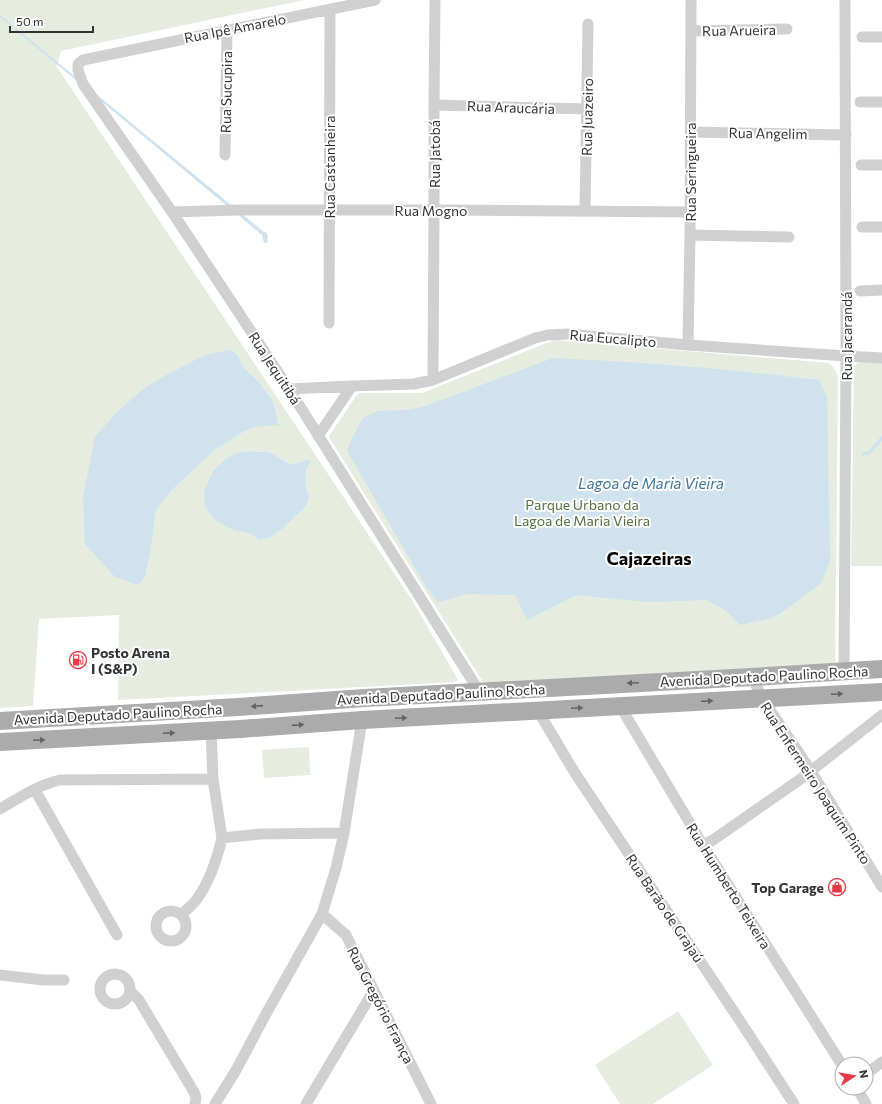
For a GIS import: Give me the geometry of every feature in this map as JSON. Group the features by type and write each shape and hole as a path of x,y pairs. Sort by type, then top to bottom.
{"main road":[{"name":"Avenida Deputado Paulino Rocha","path":"0,721 238,708 479,691 882,669"},
{"name":"Avenida Deputado Paulino Rocha","path":"0,742 538,710 882,692"},
{"path":"362,720 365,698"}],"street":[{"name":"Rua Ipê Amarelo","path":"96,57 374,0"},
{"name":"Rua Jatobá","path":"433,380 435,0"},
{"name":"Rua Seringueira","path":"688,344 691,0"},
{"name":"Rua Jacarandá","path":"844,672 846,356 845,0"},
{"name":"Rua Castanheira","path":"329,323 330,10"},
{"name":"Rua Juazeiro","path":"585,211 588,109 588,24"},
{"name":"Rua Arueira","path":"691,31 787,29"},
{"name":"Rua Sucupira","path":"225,155 227,30"},
{"path":"862,37 882,37"},
{"name":"Rua Jequitibá","path":"96,57 83,60 78,64 78,70 83,84 172,212 289,390 479,691"},
{"path":"860,102 882,102"},
{"name":"Rua Araucária","path":"434,105 588,109"},
{"name":"Rua Angelim","path":"691,132 846,135"},
{"path":"861,165 882,165"},
{"name":"Rua Mogno","path":"172,212 238,210 690,212"},
{"path":"862,227 882,227"},
{"path":"690,235 789,237"},
{"path":"860,291 882,290"},
{"name":"Rua Eucalipto","path":"289,390 414,384 433,380 535,338 548,335 568,334 882,358"},
{"path":"318,436 352,386"},
{"name":"Rua Enfermeiro Joaquim Pinto","path":"752,677 762,698 811,770 882,887"},
{"name":"Rua Humberto Teixeira","path":"620,706 703,845 836,1056"},
{"name":"Rua Barão de Grajaú","path":"538,710 575,773 794,1104"},
{"path":"703,845 719,836 811,770 882,715"},
{"path":"215,1104 235,1072 322,914 336,868 344,833 362,720"},
{"path":"181,915 196,900 207,880 217,858 222,838 213,779 212,730"},
{"path":"0,809 35,790 60,780 213,779"},
{"path":"35,790 117,936"},
{"path":"222,838 260,834 344,833"},
{"name":"Rua Gregório França","path":"322,914 346,935 431,1104"},
{"path":"0,975 43,980 64,980"},
{"path":"306,1104 374,990"},
{"path":"130,991 138,1000 194,1092 196,1098 195,1104"}],"green space":[{"path":"0,0 304,0 61,51 57,67 412,600 457,678 457,681 118,700 119,615 39,619 33,706 0,708","holes":["238,356 243,367 259,382 273,401 279,424 256,427 245,431 215,450 172,490 156,510 151,549 145,577 164,376","252,451 271,453 291,464 307,459 311,461 306,470 305,483 309,498 306,506 294,517 259,540 249,533 237,453"]},
{"name":"Lagoa de Maria Vieira","path":"556,340 829,363 832,366 838,379 835,666 489,687 483,682 329,436 356,396 360,393 422,393"},
{"path":"859,361 882,362 882,566 851,566 854,367"},
{"path":"309,747 310,775 264,778 262,750"},
{"path":"678,1011 713,1065 653,1104 620,1104 595,1065"}],"water":[{"path":"0,15 264,232 266,232 268,236 267,243 264,243 262,235 0,17"},
{"path":"231,350 238,356 243,367 259,382 273,401 279,425 256,427 245,431 215,450 172,490 156,510 151,549 145,577 138,585 115,577 85,544 83,498 95,437 116,413 143,389 164,376 205,355"},
{"name":"Lagoa de Maria Vieira","path":"553,358 686,366 819,380 827,397 830,560 822,582 773,618 740,625 725,610 706,600 648,602 576,595 527,620 515,595 468,594 438,602 426,587 347,451 352,438 363,418 378,411 407,410 423,407"},
{"path":"252,451 271,453 291,464 307,459 311,461 306,470 305,483 309,498 306,506 282,529 270,537 259,540 249,533 231,529 218,522 210,515 205,505 204,491 213,471 228,457 237,453"}],"waterway":[{"path":"863,454 869,453 882,438"}],"place":[{"name":"Posto Arena I (S&P)","path":"78,660"},
{"name":"Top Garage","path":"837,887"}],"district":[{"name":"Cajazeiras","path":"649,558"}],"park label":[{"name":"Parque Urbano da Lagoa de Maria Vieira","path":"582,512"}]}
